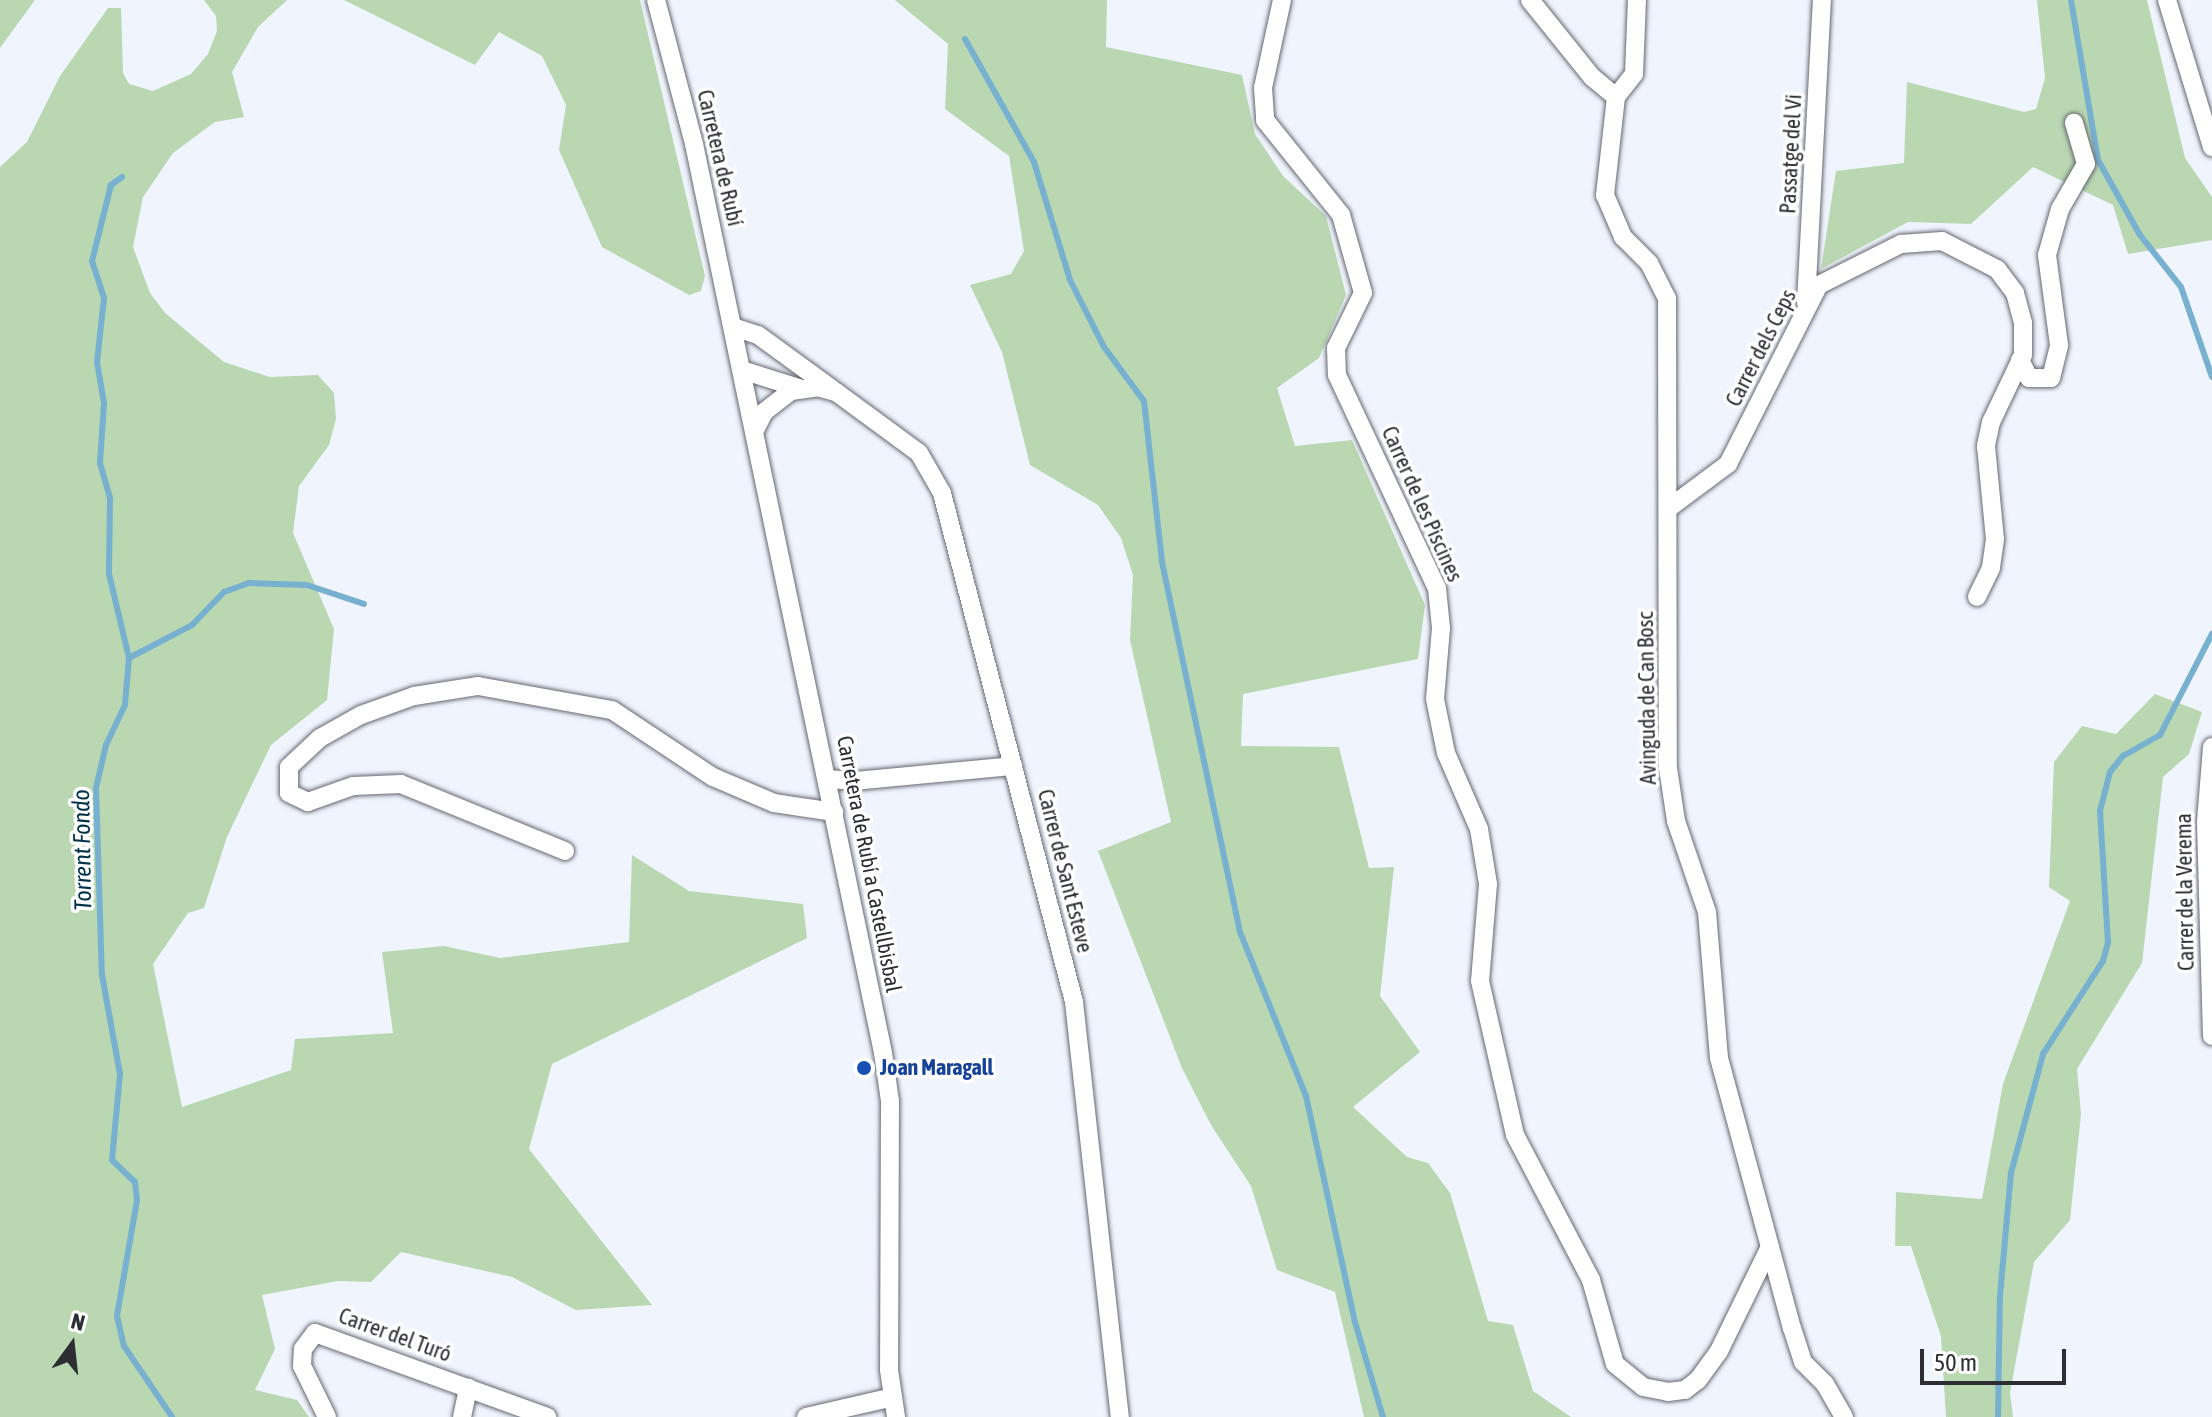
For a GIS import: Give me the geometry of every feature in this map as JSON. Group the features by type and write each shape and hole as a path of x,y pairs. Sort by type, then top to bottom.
{"street":[{"name":"Carretera de Rubí","path":"656,0 694,144 733,327"},
{"name":"Carrer de les Piscines","path":"1282,0 1263,88 1265,120 1341,215 1363,293 1336,348 1337,375 1437,588 1441,628 1435,699 1446,753 1479,829 1488,884 1480,981 1515,1135 1591,1280 1615,1364 1643,1387 1685,1390 1698,1380 1719,1351 1770,1247"},
{"path":"1530,0 1592,77 1616,97 1634,74 1637,0"},
{"name":"Passatge del Vi","path":"1805,310 1822,0"},
{"path":"2167,0 2212,147"},
{"name":"Avinguda de Can Bosc","path":"1616,97 1605,195 1623,237 1649,263 1667,298 1668,768 1674,808 1707,912 1719,1058 1770,1247 1803,1362 1825,1384 1844,1417"},
{"path":"2020,360 2029,378 2051,378 2059,345 2047,255 2060,209 2086,164 2074,123"},
{"name":"Carrer dels Ceps","path":"1669,508 1728,464 1819,285 1901,244 1942,241 1997,269 2015,293 2023,323 2020,360 1991,422 1986,446 1995,539 1991,568 1977,597"},
{"name":"Carretera de Rubí a Castellbisbal","path":"733,327 834,812 890,1101 889,1370 896,1417"},
{"name":"Carrer de Sant Esteve","path":"733,327 758,335 919,453 942,493 1074,1002 1120,1417"},
{"name":"Carrer de Sant Esteve","path":"737,348 783,356"},
{"path":"742,370 802,389 836,392"},
{"path":"755,430 764,412 791,391 802,389"},
{"path":"565,851 401,784 353,786 308,802 289,793 289,767 320,738 361,715 414,696 478,686 612,710 713,777 774,803 834,812"},
{"name":"Carrer de la Verema","path":"2212,747 2206,822 2212,1036"},
{"path":"827,779 854,781 1013,766"},
{"name":"Carrer del Turó","path":"327,1417 302,1366 303,1349 315,1333 547,1417"},
{"path":"462,1417 468,1388"},
{"path":"806,1417 893,1397"}],"green space":[{"path":"0,0 35,0 0,48"},
{"path":"204,0 287,0 258,27 232,72 244,117 215,122 173,153 143,197 133,247 150,293 165,313 224,362 270,377 318,375 334,393 336,419 329,445 299,486 293,533 334,629 327,700 271,745 227,837 204,908 188,913 153,964 182,1107 291,1070 295,1039 393,1033 382,952 444,946 500,958 629,942 632,855 689,891 803,904 807,938 552,1064 529,1149 652,1305 576,1310 512,1277 401,1252 371,1282 338,1281 262,1295 275,1349 255,1390 297,1400 309,1417 0,1417 0,167 27,142 60,76 108,8 121,8 123,73 129,84 153,91 191,74 208,54 217,31 216,16"},
{"path":"344,0 640,0 705,276 701,291 689,295 602,247 559,150 566,105 542,56 499,32 475,65"},
{"path":"895,0 1107,0 1106,47 1242,75 1255,134 1283,176 1326,216 1346,295 1319,358 1277,388 1295,446 1352,440 1425,605 1418,659 1243,694 1241,746 1339,747 1369,868 1394,867 1380,996 1420,1052 1353,1107 1407,1157 1428,1163 1450,1193 1488,1321 1513,1325 1533,1391 1571,1417 1364,1417 1335,1292 1277,1270 1251,1186 1211,1125 1182,1068 1098,851 1171,822 1130,640 1133,575 1121,538 1098,505 1030,465 1002,352 970,285 1011,274 1024,251 1009,156 945,109 948,44"},
{"path":"2037,0 2147,0 2185,158 2212,197 2212,240 2128,254 2113,205 2033,167 1971,224 1908,222 1821,269 1836,171 1904,163 1907,82 2024,112 2036,109 2045,78"},
{"path":"2155,694 2202,712 2189,754 2163,777 2142,963 2077,1069 2081,1114 2070,1220 2034,1262 2010,1393 2013,1417 1946,1417 1941,1336 1911,1246 1895,1246 1896,1192 1982,1199 2003,1084 2070,901 2049,887 2054,762 2082,726 2116,734"}],"waterway":[{"path":"2071,0 2098,160 2140,235 2181,287 2212,377"},
{"path":"965,39 1034,162 1070,280 1104,347 1144,401 1162,562 1240,932 1306,1096 1355,1322 1383,1417"},
{"name":"Torrent Fondo","path":"122,177 111,185 92,261 104,298 97,362 104,403 100,463 110,499 109,574 129,658 125,705 106,745 96,788 102,975 120,1074 112,1160 135,1182 137,1200 117,1316 124,1346 172,1417"},
{"path":"129,658 192,625 224,592 249,583 307,585 364,604"},
{"path":"1998,1417 2000,1296 2011,1173 2043,1054 2103,961 2108,942 2100,811 2110,772 2123,756 2160,735 2212,634"}],"place":[{"name":"Joan Maragall","path":"864,1068"}]}
